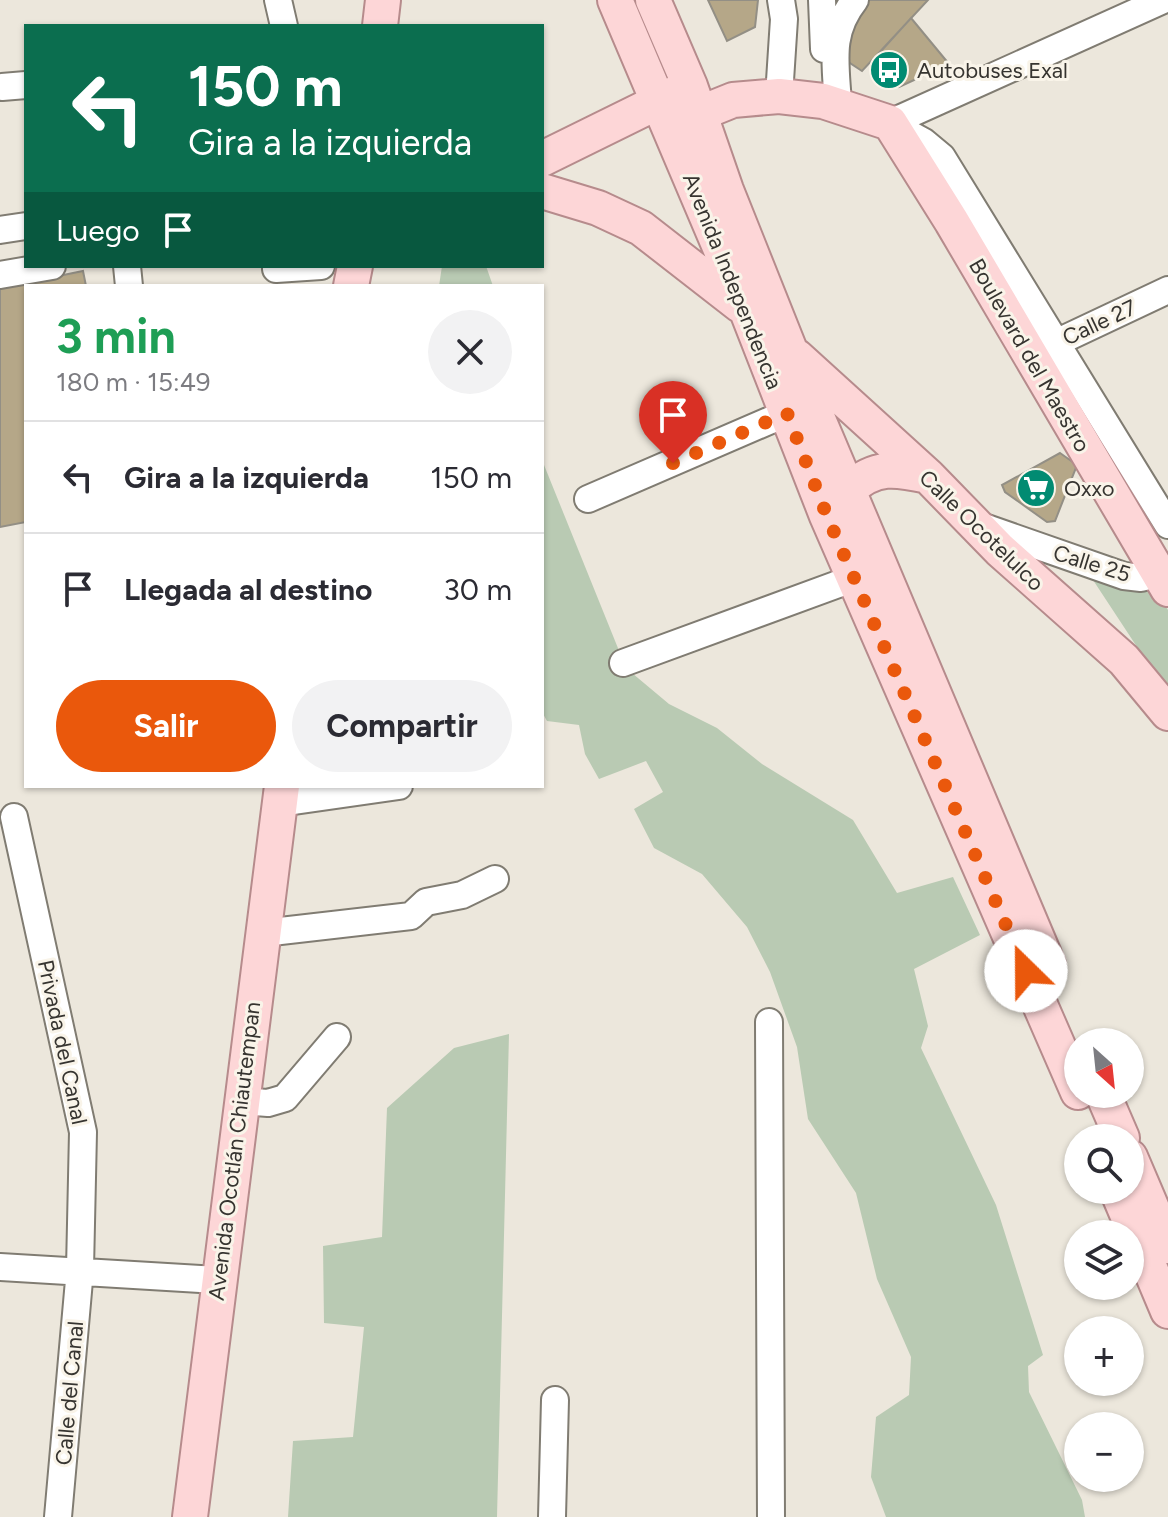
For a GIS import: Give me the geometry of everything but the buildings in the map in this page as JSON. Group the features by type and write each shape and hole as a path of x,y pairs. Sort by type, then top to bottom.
{"main road":[{"path":"380,24 383,0"},
{"name":"Avenida Independencia","path":"615,0 721,179 850,489 868,573 1064,1058"},
{"name":"Avenida Independencia","path":"653,0 679,106 747,311 787,413 868,573 1075,1028"},
{"path":"544,158 679,106 733,100 779,96 831,103 890,123"},
{"name":"Boulevard del Maestro","path":"890,123 1043,349 1165,578"},
{"name":"Calle Ocotelulco","path":"544,192 598,208 641,228 747,311 928,476 972,523 1124,660 1167,707"},
{"path":"850,489 865,477 883,469 928,476"},
{"name":"Avenida Ocotlán Chiautempan","path":"190,1517 217,1280 281,794"},
{"path":"1144,1190 1168,1246"},
{"path":"1123,1204 1168,1311"}],"street":[{"path":"278,0 284,24"},
{"path":"779,96 784,19 781,0"},
{"path":"822,0 831,103"},
{"path":"831,103 836,32 842,16 855,0"},
{"path":"890,123 1163,0"},
{"path":"0,230 24,226"},
{"path":"0,275 40,268"},
{"path":"276,274 310,268"},
{"name":"Calle 27","path":"1043,349 1168,290"},
{"name":"Boulevard del Maestro","path":"1043,349 1168,525"},
{"path":"588,499 787,413"},
{"name":"Calle 25","path":"972,523 1103,571 1141,578 1165,578"},
{"path":"623,663 868,573"},
{"path":"281,794 370,788"},
{"name":"Privada del Canal","path":"14,817 83,1132 80,1269"},
{"path":"263,933 411,916 426,902 457,897 495,879"},
{"path":"769,1022 771,1517"},
{"path":"240,1101 268,1103 285,1098 337,1037"},
{"path":"0,1267 80,1269 217,1280"},
{"name":"Calle del Canal","path":"58,1517 80,1269"},
{"path":"552,1517 555,1400"}],"green space":[{"path":"442,268 487,268 492,284 439,284"},
{"path":"544,465 626,668 669,704 717,728 762,764 853,820 897,893 953,877 980,935 914,969 928,1026 921,1048 996,1205 1043,1355 1028,1366 1029,1392 1064,1463 1064,1492 1078,1492 1085,1517 886,1517 871,1477 876,1417 909,1395 911,1357 877,1279 856,1193 808,1119 797,1047 770,972 747,927 702,874 654,848 634,809 663,792 646,761 599,779 585,754 579,725 547,721 544,716"},
{"path":"1093,580 1155,589 1168,610 1168,694"},
{"path":"509,1034 497,1517 288,1517 293,1441 353,1437 364,1327 324,1323 323,1246 382,1237 387,1108 454,1048"}],"place":[{"name":"Autobuses Exal","path":"889,70"},
{"name":"Oxxo","path":"1036,488"}],"route":[{"path":"673,463 787,413 827,516 1026,971"}]}
